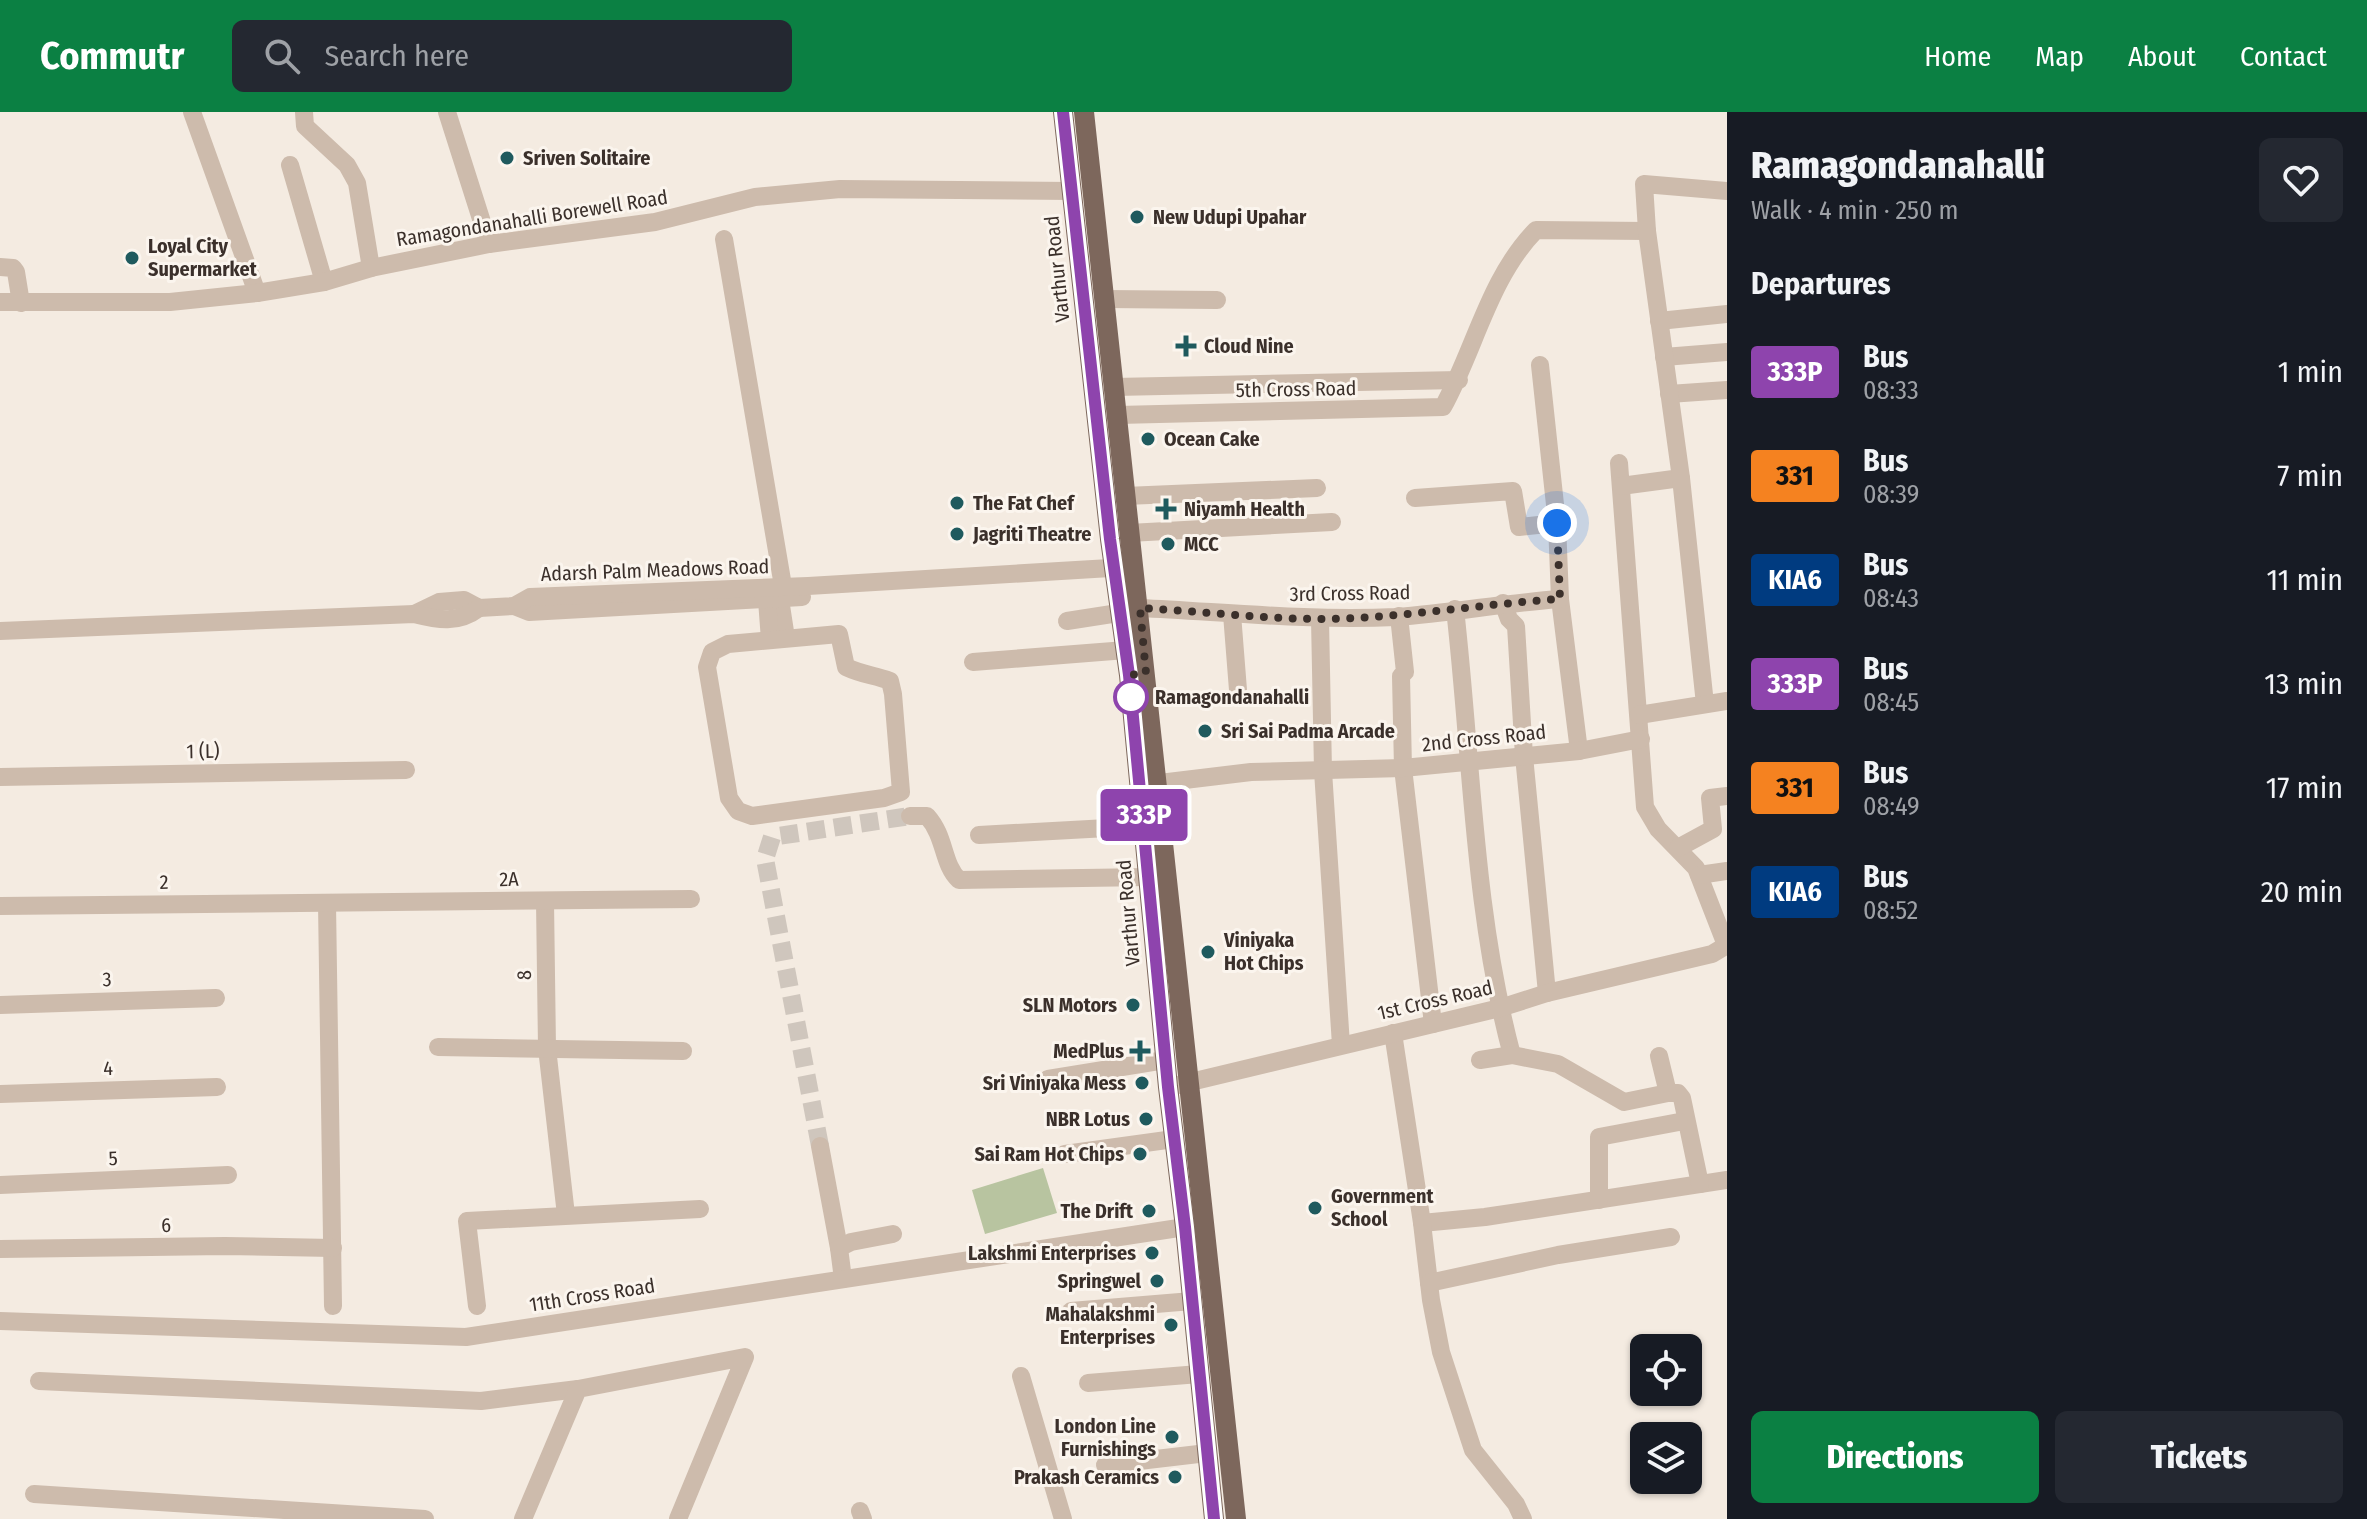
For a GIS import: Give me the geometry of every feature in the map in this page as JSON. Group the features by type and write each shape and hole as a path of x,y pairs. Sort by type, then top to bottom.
{"main road":[{"name":"Varthur Road","path":"1063,112 1125,571 1140,608 1138,674 1149,784 1189,1084 1236,1519"},
{"name":"Varthur Road","path":"1084,112 1129,533 1125,571 1126,650 1138,674"},
{"name":"Varthur Road","path":"1149,784 1144,826 1165,1060 1214,1519"}],"street":[{"path":"192,112 257,293"},
{"path":"304,112 305,126 347,165 357,183 371,268"},
{"path":"447,112 489,244"},
{"path":"290,165 324,282"},
{"path":"1705,704 1681,478 1647,231 1644,184 1727,191"},
{"name":"Ramagondanahalli Borewell Road","path":"0,302 170,302 257,293 324,282 371,268 489,244 655,222 755,197 783,194 840,189 1072,191"},
{"name":"5th Cross Road","path":"1118,415 1443,407 1459,380 1499,281 1517,250 1536,230 1647,231"},
{"path":"724,239 776,595 778,639"},
{"path":"0,267 13,268 16,272 21,303"},
{"path":"1105,299 1217,300"},
{"path":"1659,321 1727,314"},
{"path":"1664,357 1727,352"},
{"path":"1540,365 1557,523 1560,599 1579,751"},
{"name":"5th Cross Road","path":"1114,387 1459,380"},
{"path":"1669,394 1727,390"},
{"path":"1619,463 1645,807 1658,829 1696,868 1722,948"},
{"path":"1621,486 1681,478"},
{"path":"1125,496 1317,488"},
{"path":"1415,498 1513,491 1519,527 1557,523"},
{"path":"1129,533 1332,522"},
{"name":"Adarsh Palm Meadows Road","path":"0,631 414,614 441,620 466,618 479,608 514,606 530,597 776,595 1125,571"},
{"name":"3rd Cross Road","path":"1140,608 1320,619 1399,616 1560,599"},
{"path":"1503,603 1509,619 1516,626 1524,756 1547,993"},
{"path":"1455,609 1481,892 1500,1008 1512,1055"},
{"path":"1067,621 1112,614"},
{"path":"1232,614 1238,690"},
{"path":"1399,616 1405,672 1401,676 1403,768 1433,1024"},
{"path":"1320,619 1323,771 1341,1045"},
{"path":"839,634 846,667 867,677 890,681 901,792 884,798 752,816 738,811 729,798 707,667 712,652 728,644 778,639 839,634"},
{"path":"973,662 1126,650"},
{"path":"1639,715 1727,701"},
{"name":"2nd Cross Road","path":"1149,784 1251,772 1403,768 1470,762 1579,751 1641,739"},
{"name":"1 (L)","path":"0,777 406,770"},
{"path":"1678,848 1713,829 1710,798 1727,796"},
{"path":"910,816 927,816 938,829 952,873 959,880 1149,877"},
{"path":"979,835 1144,826"},
{"path":"1699,875 1727,871"},
{"name":"2A","path":"327,903 691,899"},
{"name":"8","path":"545,901 547,1048 566,1215"},
{"path":"327,903 333,1306"},
{"name":"2","path":"0,906 327,903"},
{"name":"1st Cross Road","path":"1168,1087 1500,1008 1722,948"},
{"name":"3","path":"0,1005 216,998"},
{"path":"1393,1033 1441,1352 1473,1450 1516,1504 1523,1519"},
{"path":"438,1047 683,1051"},
{"path":"1480,1060 1512,1055 1558,1064 1615,1096 1618,1101 1675,1092 1682,1098 1700,1184"},
{"path":"1659,1056 1668,1093"},
{"path":"1048,1079 1165,1060"},
{"name":"4","path":"0,1094 217,1087"},
{"path":"1599,1200 1599,1137 1679,1122"},
{"path":"1065,1154 1174,1139"},
{"path":"820,1146 843,1279"},
{"name":"5","path":"0,1185 228,1175"},
{"path":"1422,1223 1485,1217 1727,1180"},
{"path":"477,1306 467,1221 700,1209"},
{"name":"11th Cross Road","path":"0,1321 466,1337 1185,1227"},
{"path":"839,1248 851,1242 893,1234"},
{"path":"1429,1283 1558,1255 1671,1237"},
{"name":"6","path":"0,1249 333,1248"},
{"path":"1071,1311 1192,1301"},
{"path":"39,1381 481,1401 578,1389 745,1357 678,1519"},
{"path":"1088,1383 1199,1374"},
{"path":"1021,1376 1063,1519"},
{"path":"523,1519 578,1389"},
{"path":"1105,1465 1207,1453"},
{"path":"34,1494 425,1519"}],"green space":[{"path":"1043,1168 1057,1213 985,1234 972,1190"}],"tunnel":[{"path":"820,1146 765,859 772,837 910,816"}],"bus line":[{"name":"333P","path":"1063,112 1110,539 1129,675 1168,1087 1214,1519"}],"place":[{"name":"Sriven Solitaire","path":"507,158"},
{"name":"New Udupi Upahar","path":"1137,217"},
{"name":"Loyal City Supermarket","path":"132,258"},
{"name":"Cloud Nine","path":"1186,346"},
{"name":"Ocean Cake","path":"1148,439"},
{"name":"The Fat Chef","path":"957,503"},
{"name":"Niyamh Health","path":"1166,509"},
{"name":"Jagriti Theatre","path":"957,534"},
{"name":"MCC","path":"1168,544"},
{"name":"Ramagondanahalli","path":"1131,697"},
{"name":"Sri Sai Padma Arcade","path":"1205,731"},
{"name":"Viniyaka Hot Chips","path":"1208,952"},
{"name":"SLN Motors","path":"1133,1005"},
{"name":"MedPlus","path":"1140,1051"},
{"name":"Sri Viniyaka Mess","path":"1142,1083"},
{"name":"NBR Lotus","path":"1146,1119"},
{"name":"Sai Ram Hot Chips","path":"1140,1154"},
{"name":"Government School","path":"1315,1208"},
{"name":"The Drift","path":"1149,1211"},
{"name":"Lakshmi Enterprises","path":"1152,1253"},
{"name":"Springwel","path":"1157,1281"},
{"name":"Mahalakshmi Enterprises","path":"1171,1325"},
{"name":"London Line Furnishings","path":"1172,1437"},
{"name":"Prakash Ceramics","path":"1175,1477"}],"route":[{"path":"1131,697 1132,705 1129,675 1146,673 1140,608 1320,619 1399,616 1560,599 1557,523"}]}
